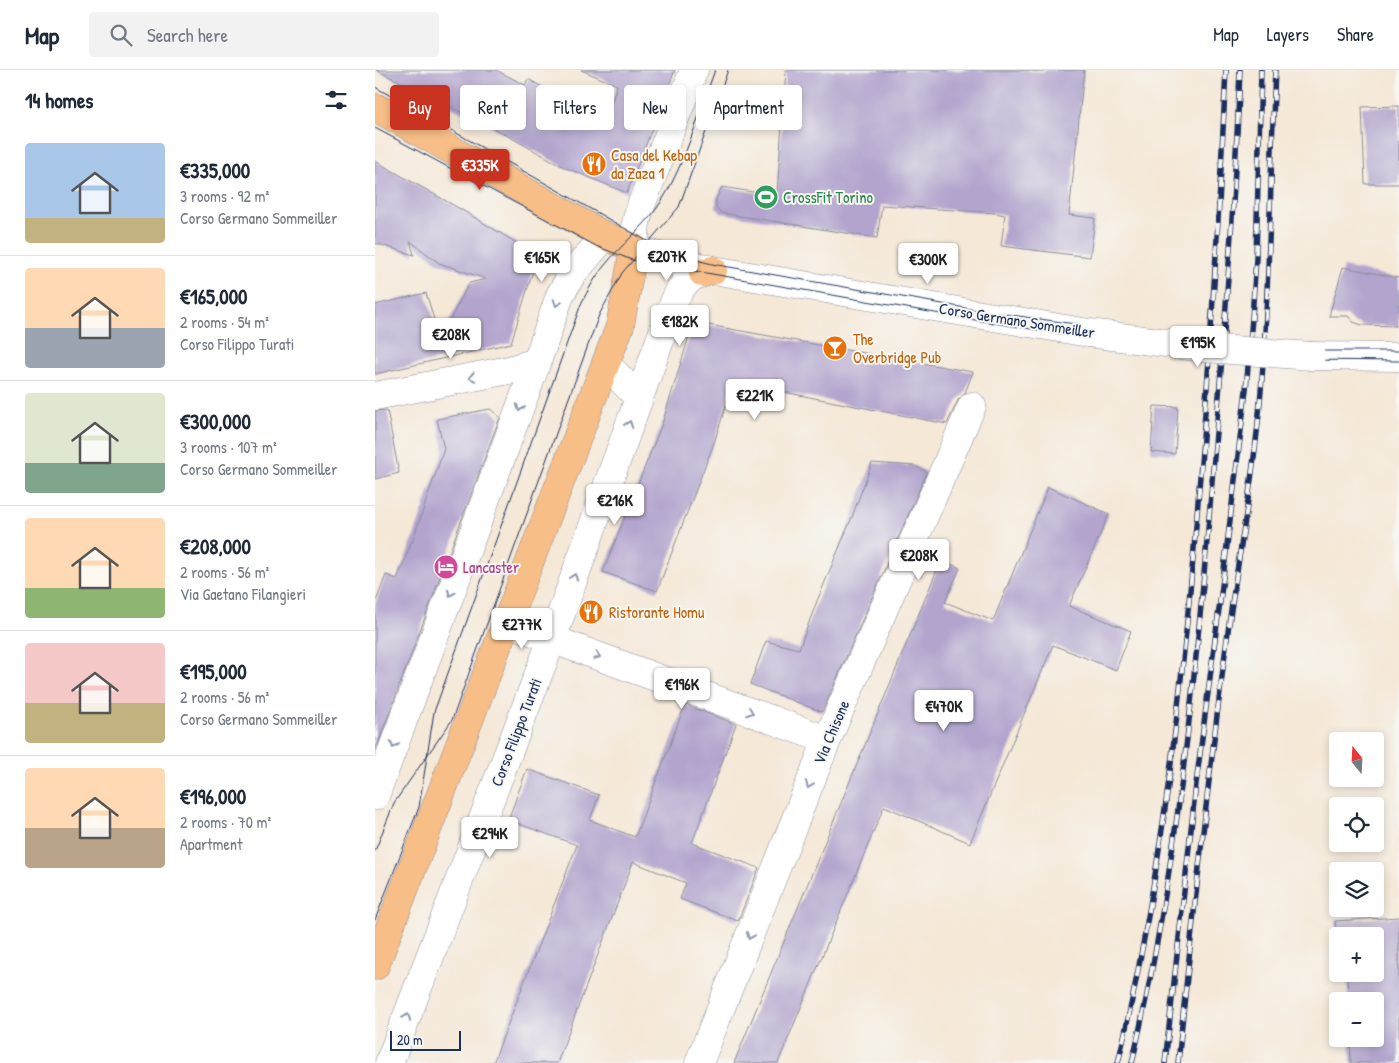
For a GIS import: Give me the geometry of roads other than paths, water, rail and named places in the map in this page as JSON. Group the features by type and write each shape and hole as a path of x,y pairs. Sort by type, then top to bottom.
{"main road":[{"name":"Corso Germano Sommeiller","path":"375,108 605,236 634,241"},
{"path":"375,966 620,326 634,241"}],"street":[{"path":"634,241 640,208 694,70"},
{"path":"375,796 537,362 560,295 573,273 605,236"},
{"name":"Corso Germano Sommeiller","path":"634,241 669,260 708,271 1089,333 1205,348 1311,356 1399,357"},
{"name":"Corso Filippo Turati","path":"389,1063 552,639 679,291 689,279 708,271"},
{"path":"375,396 509,370 537,362"},
{"path":"606,364 639,398"},
{"name":"Via Chisone","path":"699,1063 827,740 972,406"},
{"path":"507,622 827,740"}],"tram line":[{"path":"375,920 419,807 434,712 581,304 601,270 651,216 666,193 683,159 715,70"},
{"path":"375,851 394,803 452,720 599,315 622,273 679,207 728,70"},
{"path":"375,87 649,242 681,256 712,264 983,311 1203,342 1311,351 1399,351"},
{"path":"375,128 596,246 632,260 1088,338 1257,358 1399,361"}],"railway":[{"path":"1118,1063 1133,997 1157,863 1183,661 1196,526 1209,355 1226,70"},
{"path":"1132,1063 1160,925 1190,716 1204,576 1223,343 1240,70"},
{"path":"1165,1063 1196,784 1246,390 1256,258 1261,70"},
{"path":"1178,1063 1195,898 1215,734 1258,420 1266,311 1275,70"}],"place":[{"name":"Casa del Kebap da Zaza 1","path":"594,164"},
{"name":"CrossFit Torino","path":"766,197"},
{"name":"The Overbridge Pub","path":"835,348"},
{"name":"Lancaster","path":"446,567"},
{"name":"Ristorante Homu","path":"591,612"}]}
